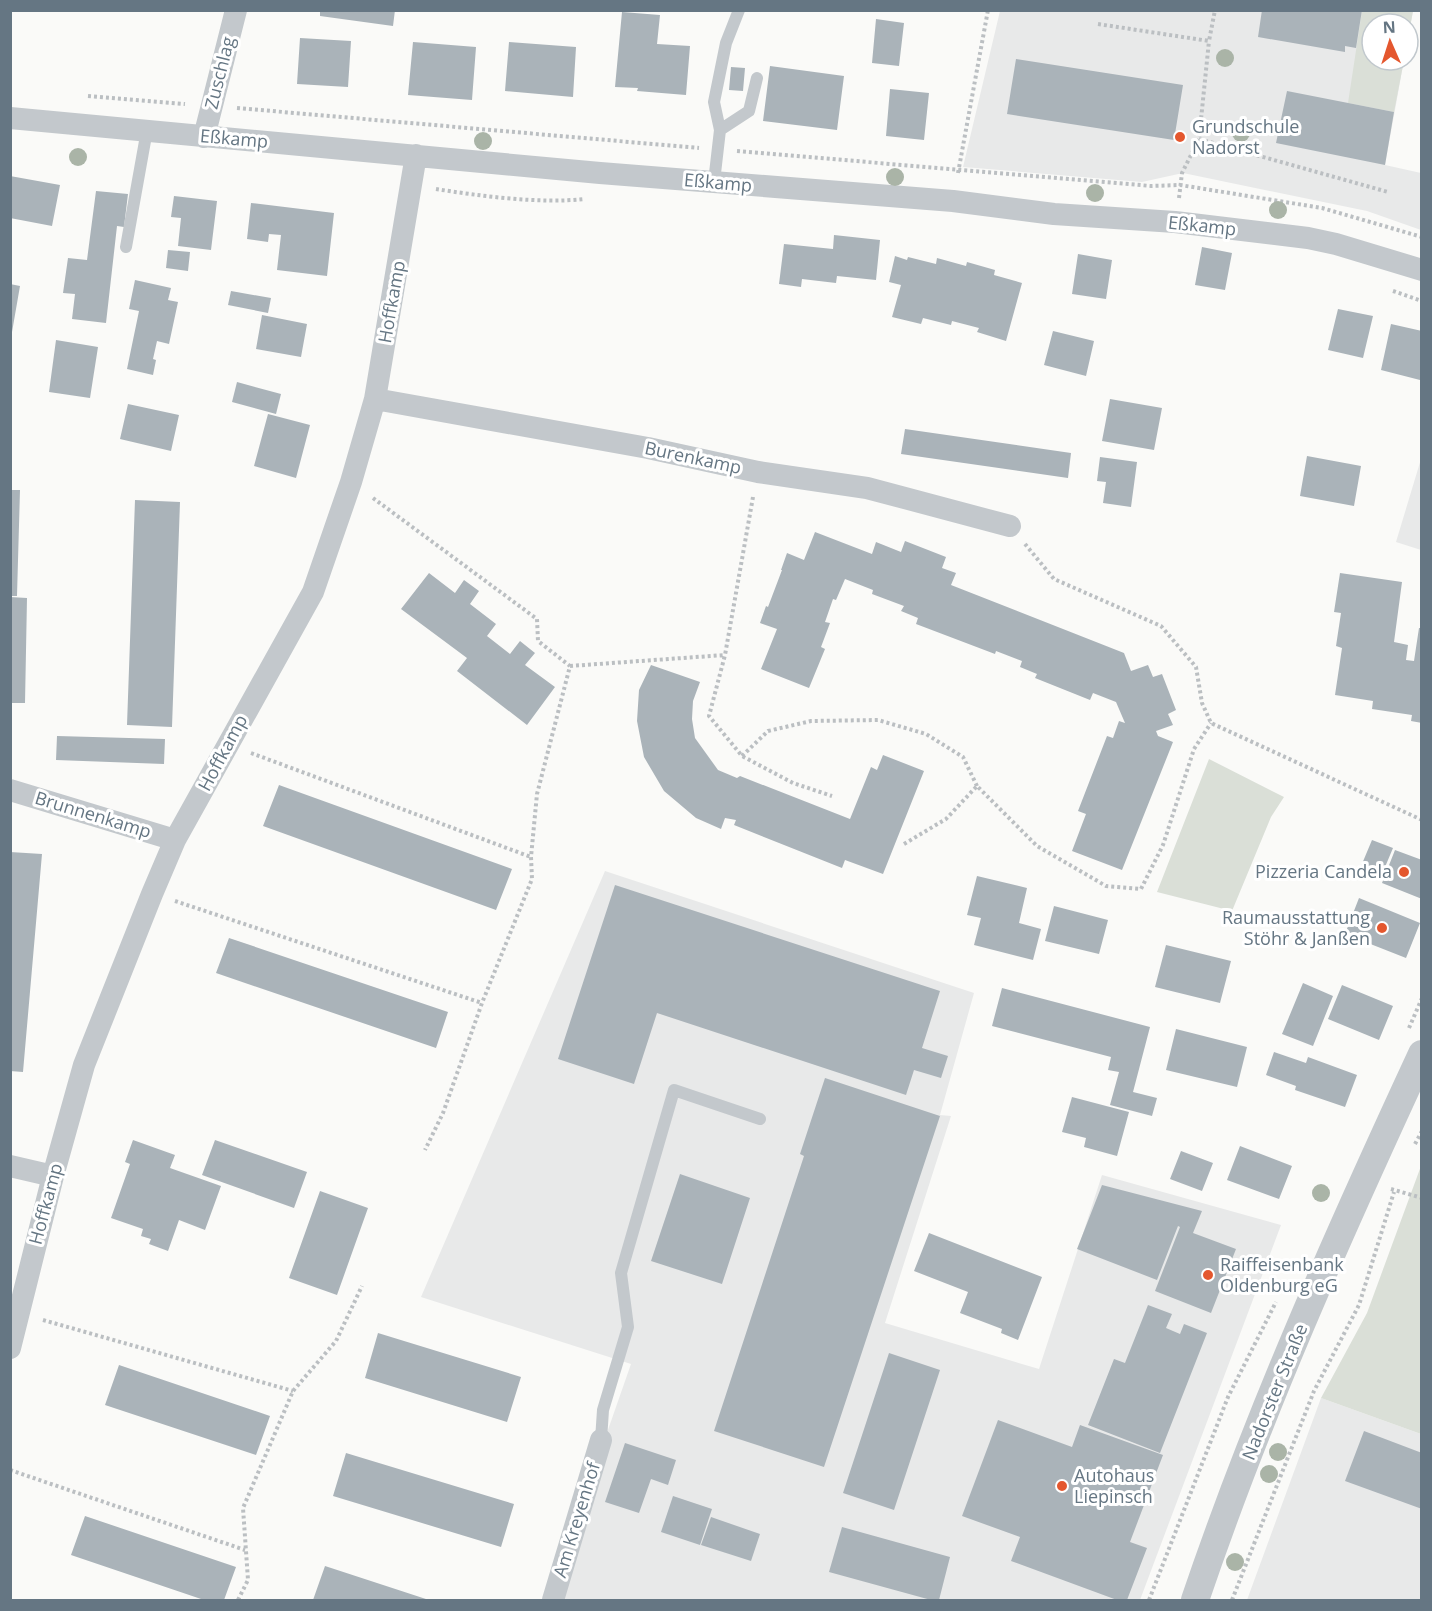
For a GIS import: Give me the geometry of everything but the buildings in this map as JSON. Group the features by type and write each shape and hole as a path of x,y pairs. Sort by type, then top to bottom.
{"street":[{"name":"Zuschlag","path":"204,136 236,10"},
{"name":"Eßkamp","path":"10,118 714,182 953,201 1054,214 1175,222 1308,238 1422,270"},
{"name":"Hoffkamp","path":"10,1348 53,1176 84,1065 175,840 313,592 351,482 375,399 416,155"},
{"name":"Burenkamp","path":"375,399 648,448 758,472 867,488 1010,526"},
{"name":"Brunnenkamp","path":"10,790 175,840"},
{"name":"Nadorster Straße","path":"1195,1600 1231,1500 1291,1350 1422,1054"},
{"path":"10,1166 53,1176"},
{"name":"Am Kreyenhof","path":"553,1600 601,1440"}],"lane":[{"path":"714,182 720,130 714,102 726,43 739,10"},
{"path":"720,130 748,111 757,78"},
{"path":"126,248 147,130"},
{"path":"601,1440 603,1410 628,1327 621,1273 674,1090 760,1119"}],"path":[{"path":"953,201 987,10"},
{"path":"1175,222 1182,173 1199,139 1209,41 1215,10"},
{"path":"1098,24 1209,41"},
{"path":"1199,139 1388,192"},
{"path":"758,472 725,655 709,716 742,756 793,783 832,796"},
{"path":"351,482 537,619 538,641 570,666 725,655"},
{"path":"1010,526 1054,579 1161,626 1196,667 1202,703 1211,723 1422,820"},
{"path":"425,1150 443,1113 482,1003 532,879 531,857 537,794 570,666"},
{"path":"742,756 768,731 811,721 878,720 926,734 963,757 977,786 1037,846 1106,886 1141,889 1163,845 1194,749 1211,723"},
{"path":"228,744 531,857"},
{"path":"904,843 946,819 977,786"},
{"path":"152,894 482,1003"},
{"path":"1412,1151 1422,1131"},
{"path":"1232,1600 1314,1391 1359,1305 1399,1180"},
{"path":"238,1600 248,1580 243,1508 293,1391 336,1341 362,1286"},
{"path":"19,1312 293,1391"},
{"path":"10,1470 245,1550"}],"shaded area":[{"name":"Grundschule Nadorst","path":"1000,11 1413,11 1360,12 1360,72 1402,72 1385,165 1421,173 1421,230 1367,211 1183,173 1142,182 963,167"},
{"path":"1362,11 1413,11 1413,12"},
{"path":"1360,24 1360,72 1402,72 1394,112 1348,103"},
{"path":"1421,459 1422,550 1396,542"},
{"path":"1209,759 1284,797 1271,817 1232,911 1157,892"},
{"path":"605,871 974,993 940,1115 951,1116 885,1323 1039,1369 1102,1175 1281,1225 1140,1600 554,1600 580,1510 631,1364 421,1297"},
{"path":"1421,1166 1421,1434 1321,1398 1367,1313"},
{"path":"1321,1398 1421,1434 1421,1600 1247,1600"}],"place":[{"name":"Grundschule Nadorst","path":"1180,137"},
{"name":"Pizzeria Candela","path":"1404,872"},
{"name":"Raumausstattung Stöhr & Janßen","path":"1382,928"},
{"name":"Raiffeisenbank Oldenburg eG","path":"1208,1275"},
{"name":"Autohaus Liepinsch","path":"1062,1486"}]}
